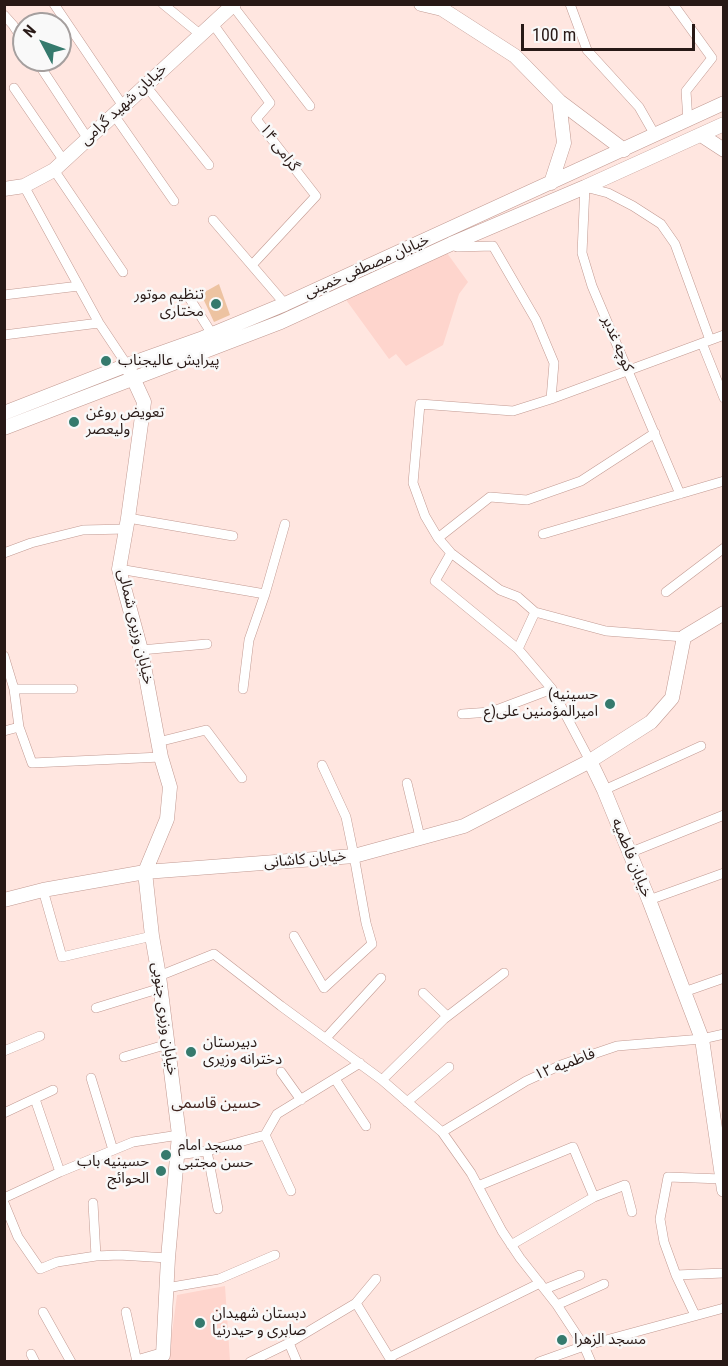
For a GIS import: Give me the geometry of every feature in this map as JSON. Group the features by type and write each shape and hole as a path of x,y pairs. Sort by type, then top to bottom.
{"street":[{"path":"54,4 174,201"},
{"path":"163,4 175,9 201,35"},
{"path":"421,4 442,9 515,56 559,101 624,150"},
{"path":"570,4 587,50 639,107 655,135"},
{"path":"674,4 712,58 686,91 688,121"},
{"path":"234,5 310,106"},
{"name":"خیابان شهید گرامی","path":"4,189 24,186 59,166 234,5"},
{"name":"گرامی ۱۴","path":"213,24 270,104 256,119 316,196 252,265"},
{"path":"44,72 88,139"},
{"path":"146,86 209,165"},
{"path":"14,88 123,272"},
{"path":"551,183 564,143 559,101"},
{"name":"خیابان مصطفی خمینی","path":"4,413 285,304 723,103"},
{"name":"خیابان مصطفی خمینی","path":"4,428 281,322 723,124"},
{"path":"701,135 723,150"},
{"path":"24,186 99,323 127,365"},
{"path":"585,187 608,193 633,206 661,224 675,244 723,398"},
{"name":"کوچه غدیر","path":"585,187 582,253 592,286 680,494"},
{"path":"213,220 285,304"},
{"path":"451,244 457,247 493,246 536,320 554,363 550,399"},
{"path":"4,295 79,286"},
{"path":"190,299 212,334"},
{"path":"4,335 99,323"},
{"path":"723,335 513,411 420,404 413,483 425,516 438,538 451,553 500,590 518,597 535,612 606,631 684,637 723,613"},
{"name":"خیابان وزیری شمالی","path":"127,365 144,402 119,569 141,650 161,757 170,787 167,819 145,872"},
{"path":"438,538 490,497 527,500 581,481 655,433"},
{"path":"543,534 723,481"},
{"path":"4,553 31,543 83,530 127,524 233,536"},
{"path":"243,689 249,640 285,524"},
{"path":"666,592 723,548"},
{"name":"خیابان فاطمیه","path":"451,553 435,581 518,649 552,689 604,790 702,1039 723,1185"},
{"path":"119,569 265,594"},
{"path":"518,649 535,612"},
{"name":"خیابان کاشانی","path":"4,900 43,890 145,872 354,856 464,826 590,761 651,722 672,698 684,637"},
{"path":"141,650 207,644"},
{"path":"4,656 14,689 19,727 32,763 161,757"},
{"path":"14,689 73,689"},
{"path":"462,714 491,712 552,689"},
{"path":"4,730 19,727"},
{"path":"158,742 206,730 242,778"},
{"path":"604,790 701,746"},
{"path":"294,936 324,988 372,944 346,817 322,765"},
{"path":"407,783 420,837"},
{"path":"629,853 723,815"},
{"name":"خیابان وزیری جنوبی","path":"138,1362 164,1358 168,1258 179,1135 145,872"},
{"path":"649,900 723,873"},
{"path":"43,890 62,957 152,936"},
{"path":"96,1008 160,982 214,954 382,1080 442,1132 471,1173 502,1232 557,1305 584,1346 591,1362"},
{"path":"382,1080 447,1016 504,973"},
{"path":"326,1038 381,978"},
{"path":"684,992 723,978"},
{"path":"423,993 447,1016"},
{"name":"فاطمیه ۱۲","path":"442,1132 526,1081 561,1065 617,1046 702,1039 723,1034"},
{"path":"4,1051 40,1036"},
{"path":"124,1057 168,1044"},
{"path":"178,1155 207,1151 265,1135 277,1114 360,1063"},
{"path":"407,1102 449,1067"},
{"path":"281,1072 301,1100"},
{"path":"91,1078 113,1150"},
{"path":"335,1080 366,1126"},
{"path":"4,1113 53,1090"},
{"path":"35,1099 60,1172"},
{"path":"4,1198 133,1142 179,1135"},
{"path":"265,1135 291,1191"},
{"path":"478,1186 573,1147 594,1197"},
{"path":"207,1151 218,1209"},
{"path":"695,1315 676,1275 664,1242 660,1219 668,1178 723,1185"},
{"path":"511,1245 594,1197 626,1185 632,1212"},
{"path":"4,1203 18,1237 40,1269 57,1262 96,1256 168,1258"},
{"path":"93,1203 96,1256"},
{"path":"166,1288 219,1279 275,1255"},
{"path":"676,1275 723,1273"},
{"path":"356,1303 391,1359 542,1286 580,1275"},
{"path":"250,1362 289,1343 356,1303 376,1279"},
{"path":"557,1305 604,1284"},
{"path":"538,1362 584,1346 723,1308"},
{"path":"43,1312 71,1362"},
{"path":"126,1312 138,1362"},
{"path":"289,1343 297,1362"}],"shaded area":[{"path":"439,242 468,282 459,294 443,345 406,366 396,354 389,359 341,293"},
{"name":"دبستان شهیدان صابری و حیدرنیا","path":"225,1286 230,1361 171,1361 169,1356 177,1295"}],"building":[{"name":"تنظیم موتور مختاری","path":"219,284 230,315 214,322 201,294"}],"place":[{"name":"تنظیم موتور مختاری","path":"216,304"},
{"name":"پیرایش عالیجناب","path":"106,361"},
{"name":"تعویض روغن ولیعصر","path":"74,422"},
{"name":"(حسینیه امیرالمؤمنین علی(ع","path":"610,704"},
{"name":"دبیرستان دخترانه وزیری","path":"191,1052"},
{"name":"مسجد امام حسن مجتبی","path":"166,1155"},
{"name":"حسینیه باب الحوائج","path":"161,1171"},
{"name":"دبستان شهیدان صابری و حیدرنیا","path":"200,1323"},
{"name":"مسجد الزهرا","path":"562,1340"}],"district":[{"name":"حسین قاسمی","path":"216,1104"}]}
